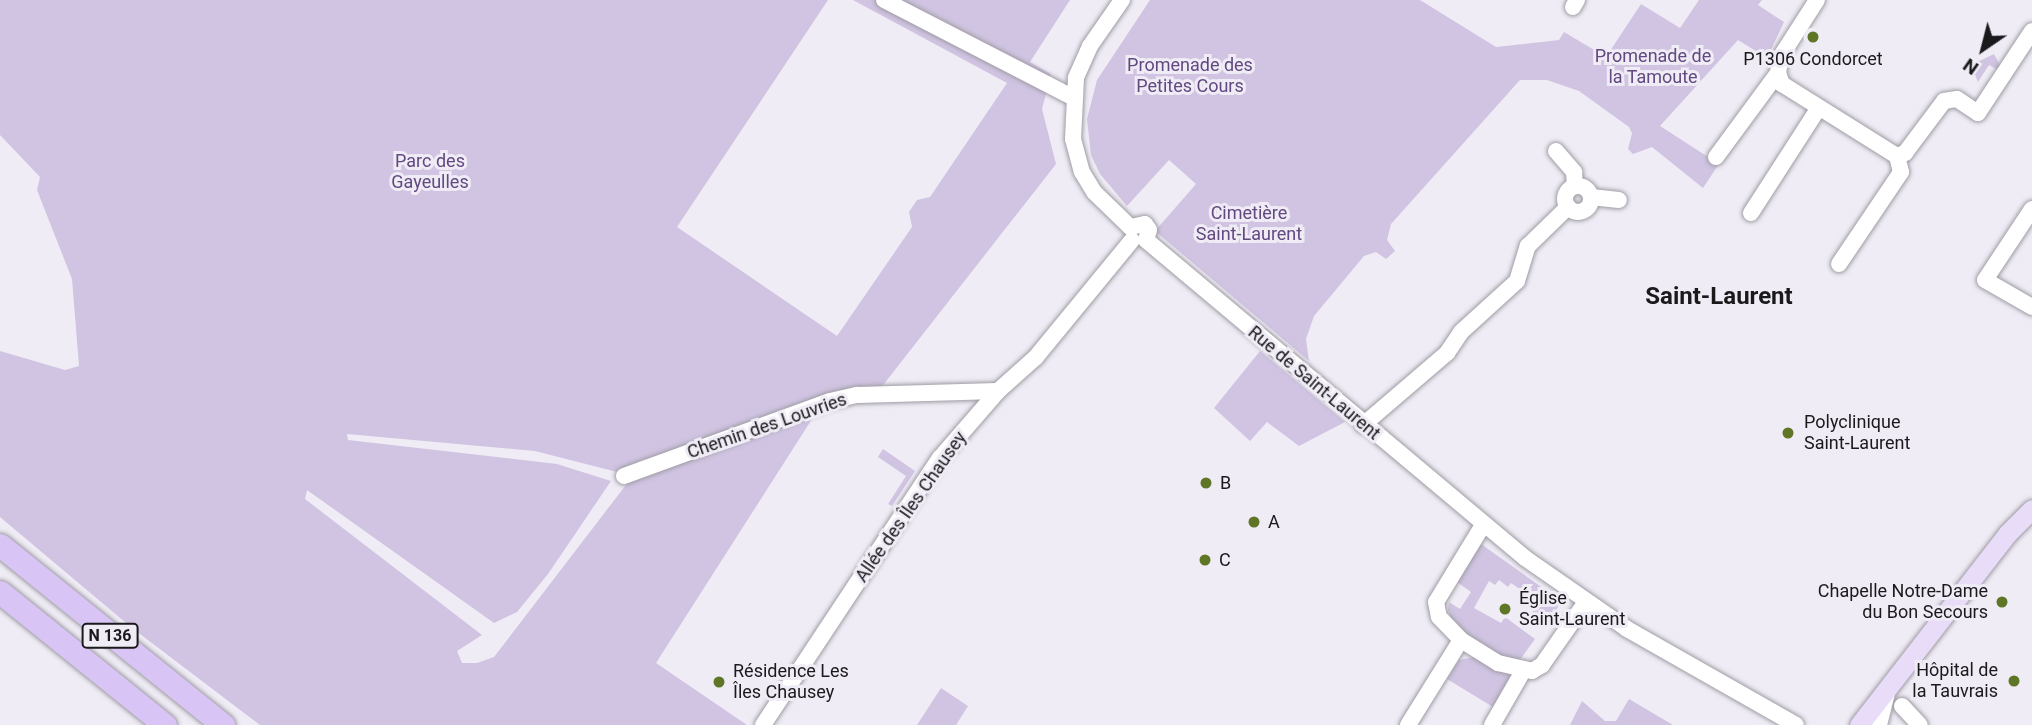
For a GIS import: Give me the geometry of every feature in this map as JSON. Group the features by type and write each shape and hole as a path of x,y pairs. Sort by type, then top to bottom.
{"highway":[{"name":"N 136","path":"0,545 223,725"},
{"name":"N 136","path":"0,592 165,725"}],"main road":[{"path":"1869,722 1895,699 2007,534 2032,509"}],"street":[{"path":"884,0 1073,97"},
{"name":"Rue de Saint-Laurent","path":"1122,0 1085,55 1073,97 1073,139 1082,172 1094,192 1136,236 1483,525 1586,602 1796,725"},
{"path":"1716,157 1777,73 1781,56 1817,0"},
{"path":"1897,156 1905,153 1944,102 1957,99 1978,113 2032,31"},
{"path":"1777,73 1782,84 1818,109 1897,156 1901,172 1839,264"},
{"path":"1751,213 1818,109"},
{"path":"1556,151 1574,172 1576,186 1591,197 1619,200"},
{"path":"1568,207 1566,195 1576,186"},
{"path":"1568,207 1580,212 1591,197"},
{"path":"1363,425 1447,353 1461,332 1517,281 1528,246 1568,207"},
{"path":"2032,209 1985,280 2032,307"},
{"name":"Allée des Îles Chausey","path":"763,725 932,470 998,391 1036,356 1136,236"},
{"name":"Chemin des Louvries","path":"624,476 830,401 857,395 998,391"},
{"path":"1483,525 1436,602 1439,617 1461,640 1498,663 1523,671 1542,665 1586,602"},
{"path":"1408,725 1461,640"},
{"path":"1492,725 1523,671"},
{"path":"1895,699 1920,725"},
{"name":"Rue de Saint-Laurent","path":"1770,710 1781,725"}],"green space":[{"name":"Parc des Gayeulles","path":"0,0 828,0 677,227 837,336 912,227 909,212 917,200 930,197 1007,83 853,0 1070,0 1030,62 1051,74 1042,109 1056,164 880,389 639,461 621,473 535,451 347,434 348,440 557,464 611,481 548,574 517,612 494,623 307,490 305,499 482,635 457,651 462,663 477,663 494,657 632,477 812,410 814,416 656,663 747,725 260,725 132,628 0,517 0,351 65,370 79,366 72,279 37,190 40,177 0,135"},
{"path":"1150,0 1420,0 1496,47 1559,40 1564,32 1606,57 1641,4 1680,28 1699,0 1762,0 1758,5 1784,22 1767,58 1738,40 1660,126 1719,164 1703,188 1652,147 1633,154 1628,149 1632,133 1629,127 1579,91 1547,80 1520,80 1391,224 1387,240 1395,251 1386,259 1376,252 1364,256 1314,316 1306,339 1309,361 1155,231 1196,184 1169,160 1127,206 1100,174 1091,155 1087,119 1097,80"},
{"path":"1994,54 2001,67 1998,70 1989,65 1978,82 1971,65"},
{"path":"1260,351 1345,422 1299,446 1267,422 1250,441 1214,408"},
{"path":"883,449 915,471 892,506 888,504 906,476 878,457"},
{"path":"1481,544 1561,601 1548,625 1546,618 1533,612 1528,595 1511,583 1508,587 1499,580 1495,585 1489,581 1474,608 1501,623 1505,617 1535,639 1519,661 1498,656 1471,639 1452,621 1448,610 1449,602 1460,609 1471,592 1457,582"},
{"path":"1481,656 1511,675 1493,707 1447,679 1459,660"},
{"path":"941,688 968,706 956,725 917,725"},
{"path":"1629,699 1673,725 1570,725 1582,701 1605,721 1616,721"}],"place":[{"name":"P1306 Condorcet","path":"1813,37"},
{"name":"Polyclinique Saint-Laurent","path":"1788,433"},
{"name":"B","path":"1206,483"},
{"name":"A","path":"1254,522"},
{"name":"C","path":"1205,560"},
{"name":"Chapelle Notre-Dame du Bon Secours","path":"2002,602"},
{"name":"Église Saint-Laurent","path":"1505,609"},
{"name":"Hôpital de la Tauvrais","path":"2014,681"},
{"name":"Résidence Les Îles Chausey","path":"719,682"}],"district":[{"name":"Saint-Laurent","path":"1719,297"}],"park label":[{"name":"Promenade de la Tamoute","path":"1653,67"},
{"name":"Promenade des Petites Cours","path":"1190,76"},
{"name":"Cimetière Saint-Laurent","path":"1249,224"}]}
